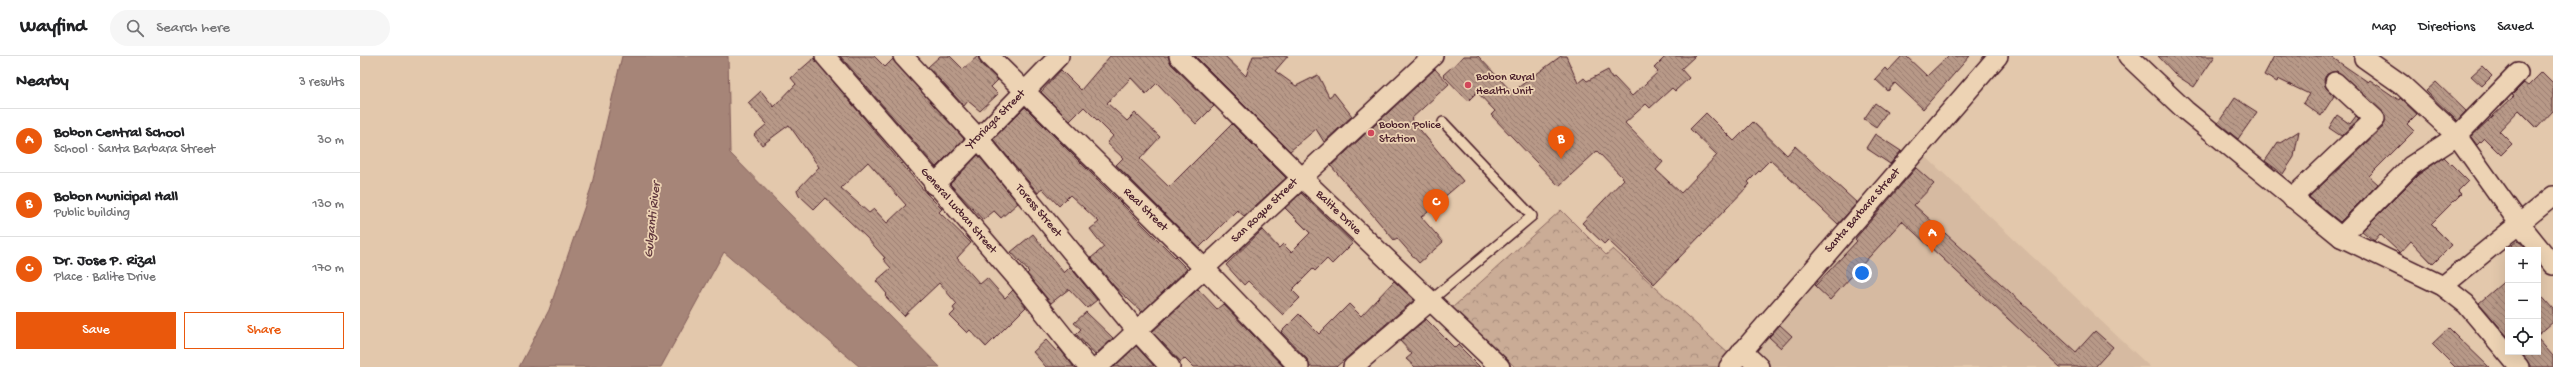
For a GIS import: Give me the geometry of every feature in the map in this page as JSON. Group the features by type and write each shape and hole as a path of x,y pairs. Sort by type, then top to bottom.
{"street":[{"name":"General Lucban Street","path":"825,56 880,117 934,185 1016,278 1088,367"},
{"name":"Toress Street","path":"903,56 978,138 1137,331 1170,367"},
{"name":"Real Street","path":"989,56 1205,269 1299,367"},
{"name":"Ytoriaga Street","path":"934,185 1059,56"},
{"name":"Balite Drive","path":"1178,56 1301,177 1500,367"},
{"name":"San Roque Street","path":"1098,367 1433,56"},
{"name":"Santa Barbara Street","path":"1729,367 1998,56"},
{"path":"2128,56 2184,110 2341,237 2443,286 2466,304 2519,367"},
{"path":"2364,58 2401,84 2457,136 2519,223 2553,265"},
{"path":"2341,237 2411,166 2457,136 2518,73"},
{"path":"2292,198 2375,119 2335,82"},
{"path":"2443,286 2553,196"},
{"path":"1353,367 1430,301"},
{"path":"1742,351 1759,367"}],"lane":[{"path":"1430,301 1532,216 1443,122"}],"shaded area":[{"path":"1923,154 2150,367 1763,367 1748,352"}],"green space":[{"path":"1561,210 1606,255 1613,249 1730,355 1720,367 1515,367 1452,308"}],"water":[{"name":"Gulganti River","path":"622,56 728,56 730,153 940,367 860,367 724,252 661,367 519,367 549,310 591,188"}],"building":[{"path":"840,56 874,56 885,67 893,59 964,139 936,167"},
{"path":"940,56 950,56 963,69 978,56 981,64 998,80 991,87 998,94 980,111 968,101 964,106 928,67"},
{"path":"1110,56 1168,56 1171,64 1214,106 1196,124 1157,83 1146,94 1131,78 1107,103 1127,121 1135,113 1160,137 1140,159 1169,187 1232,124 1286,178 1244,216 1237,210 1199,248 1116,165 1123,158 1107,143 1113,136 1084,107 1070,121 1041,92 1061,70 1081,90"},
{"path":"1195,56 1225,56 1246,76 1253,56 1288,56 1275,71 1296,86 1318,75 1329,97 1334,93 1352,116 1324,142 1316,129 1290,151"},
{"path":"1464,56 1478,56 1512,92 1561,56 1566,56 1578,83 1584,78 1587,81 1608,70 1612,78 1614,77 1632,96 1658,72 1654,68 1666,56 1695,56 1681,69 1689,78 1675,91 1672,88 1650,108 1646,104 1625,123 1663,162 1656,170 1681,193 1717,155 1690,129 1706,113 1734,141 1753,122 1787,155 1795,146 1857,203 1838,224 1770,160 1748,182 1750,184 1654,284 1608,240 1604,244 1582,223 1624,179 1597,151 1559,186 1491,115 1495,111 1477,92 1468,101 1443,75"},
{"path":"1902,56 1906,56 1927,76 1948,56 1970,56 1923,109 1895,83 1888,91 1875,79 1885,68 1888,71"},
{"path":"2158,56 2215,56 2194,87 2176,75"},
{"path":"2274,56 2330,56 2368,82 2370,80 2399,100 2400,98 2417,114 2407,124 2414,131 2369,176 2378,184 2340,222 2309,197 2383,127 2385,116 2337,71 2327,74 2324,79 2325,86 2334,96 2321,116 2303,103 2309,94 2278,79 2277,82 2264,75"},
{"path":"814,58 926,193 942,209 939,212 971,243 957,258 980,284 987,278 1005,298 1013,290 1026,307 986,347 970,330 967,333 950,316 955,311 953,308 957,304 939,283 904,316 885,296 887,294 876,281 891,268 883,259 885,258 867,238 825,198 814,209 799,195 797,190 819,167 789,125 762,145 754,135 767,124 748,103 761,91 774,107 796,84 791,78","holes":["868,162 906,205 887,223 874,209 869,213 841,188"]},
{"path":"2482,66 2492,76 2482,86 2471,76"},
{"path":"1435,69 1449,84 1411,119 1463,181 1421,217 1443,242 1419,263 1397,238 1394,240 1331,166"},
{"path":"2542,72 2553,83 2553,111 2537,128 2519,110 2499,131 2512,144 2501,155 2484,138 2477,145 2471,137 2514,96 2512,95 2524,83 2528,86"},
{"path":"2436,82 2466,111 2457,121 2426,91"},
{"path":"2235,98 2257,112 2238,139 2218,123"},
{"path":"1875,103 1887,112 1876,127 1864,119"},
{"path":"1025,107 1187,269 1142,312 1114,286 1091,258 1104,247 1090,229 1099,222 1070,195 1059,206 1042,188 1038,193 993,139"},
{"path":"2337,115 2350,124 2356,116 2359,119 2341,136 2329,128"},
{"path":"2299,131 2294,157 2283,174 2265,161 2278,142 2280,143"},
{"path":"1875,134 1901,151 1890,164 1866,148"},
{"path":"978,155 1018,203 1001,218 994,211 983,220 950,184"},
{"path":"2444,157 2468,181 2458,191 2461,194 2431,224 2452,245 2433,264 2411,241 2400,253 2380,234 2374,241 2362,231 2418,175"},
{"path":"1916,168 1934,184 1914,205 2076,352 2095,331 2113,347 2095,367 2060,367 1902,221 1830,300 1815,286 1857,241 1855,239"},
{"path":"1301,193 1353,243 1332,264 1327,259 1315,271 1313,269 1292,290 1300,298 1283,315 1248,281 1244,285 1226,265 1262,230 1279,248 1283,244 1291,252 1310,233 1285,208"},
{"path":"1033,234 1064,273 1070,267 1097,300 1087,308 1069,289 1051,303 1027,274 1029,272 1011,252"},
{"path":"2518,240 2524,247 2510,247"},
{"path":"1394,281 1414,300 1336,367 1310,367 1307,359 1281,332 1299,314 1319,334 1349,304 1361,316"},
{"path":"2505,281 2505,333 2479,303"},
{"path":"1198,289 1217,309 1223,304 1284,367 1193,367 1184,358 1181,362 1152,332"},
{"path":"2541,295 2553,309 2553,322 2541,332"},
{"path":"1086,312 1113,338 1095,355 1076,334 1081,329 1074,323"},
{"path":"1426,319 1455,348 1458,345 1480,367 1415,367 1406,359 1412,354 1400,341"},
{"path":"1780,325 1792,336 1781,348 1769,337"},
{"path":"2449,328 2489,367 2455,367 2432,344"},
{"path":"1046,340 1056,351 1059,348 1074,367 1046,367 1033,352"},
{"path":"2541,342 2553,356 2553,367 2531,367 2523,355 2541,355"},
{"path":"1136,346 1154,366 1114,367"}],"place":[{"name":"Bobon Rural Health Unit","path":"1468,85"},
{"name":"Bobon Police Station","path":"1371,133"},
{"name":"Bobon Municipal Hall","path":"1561,159"},
{"name":"Dr. Jose P. Rizal","path":"1436,222"},
{"name":"Bobon Central School","path":"1932,253"}]}
